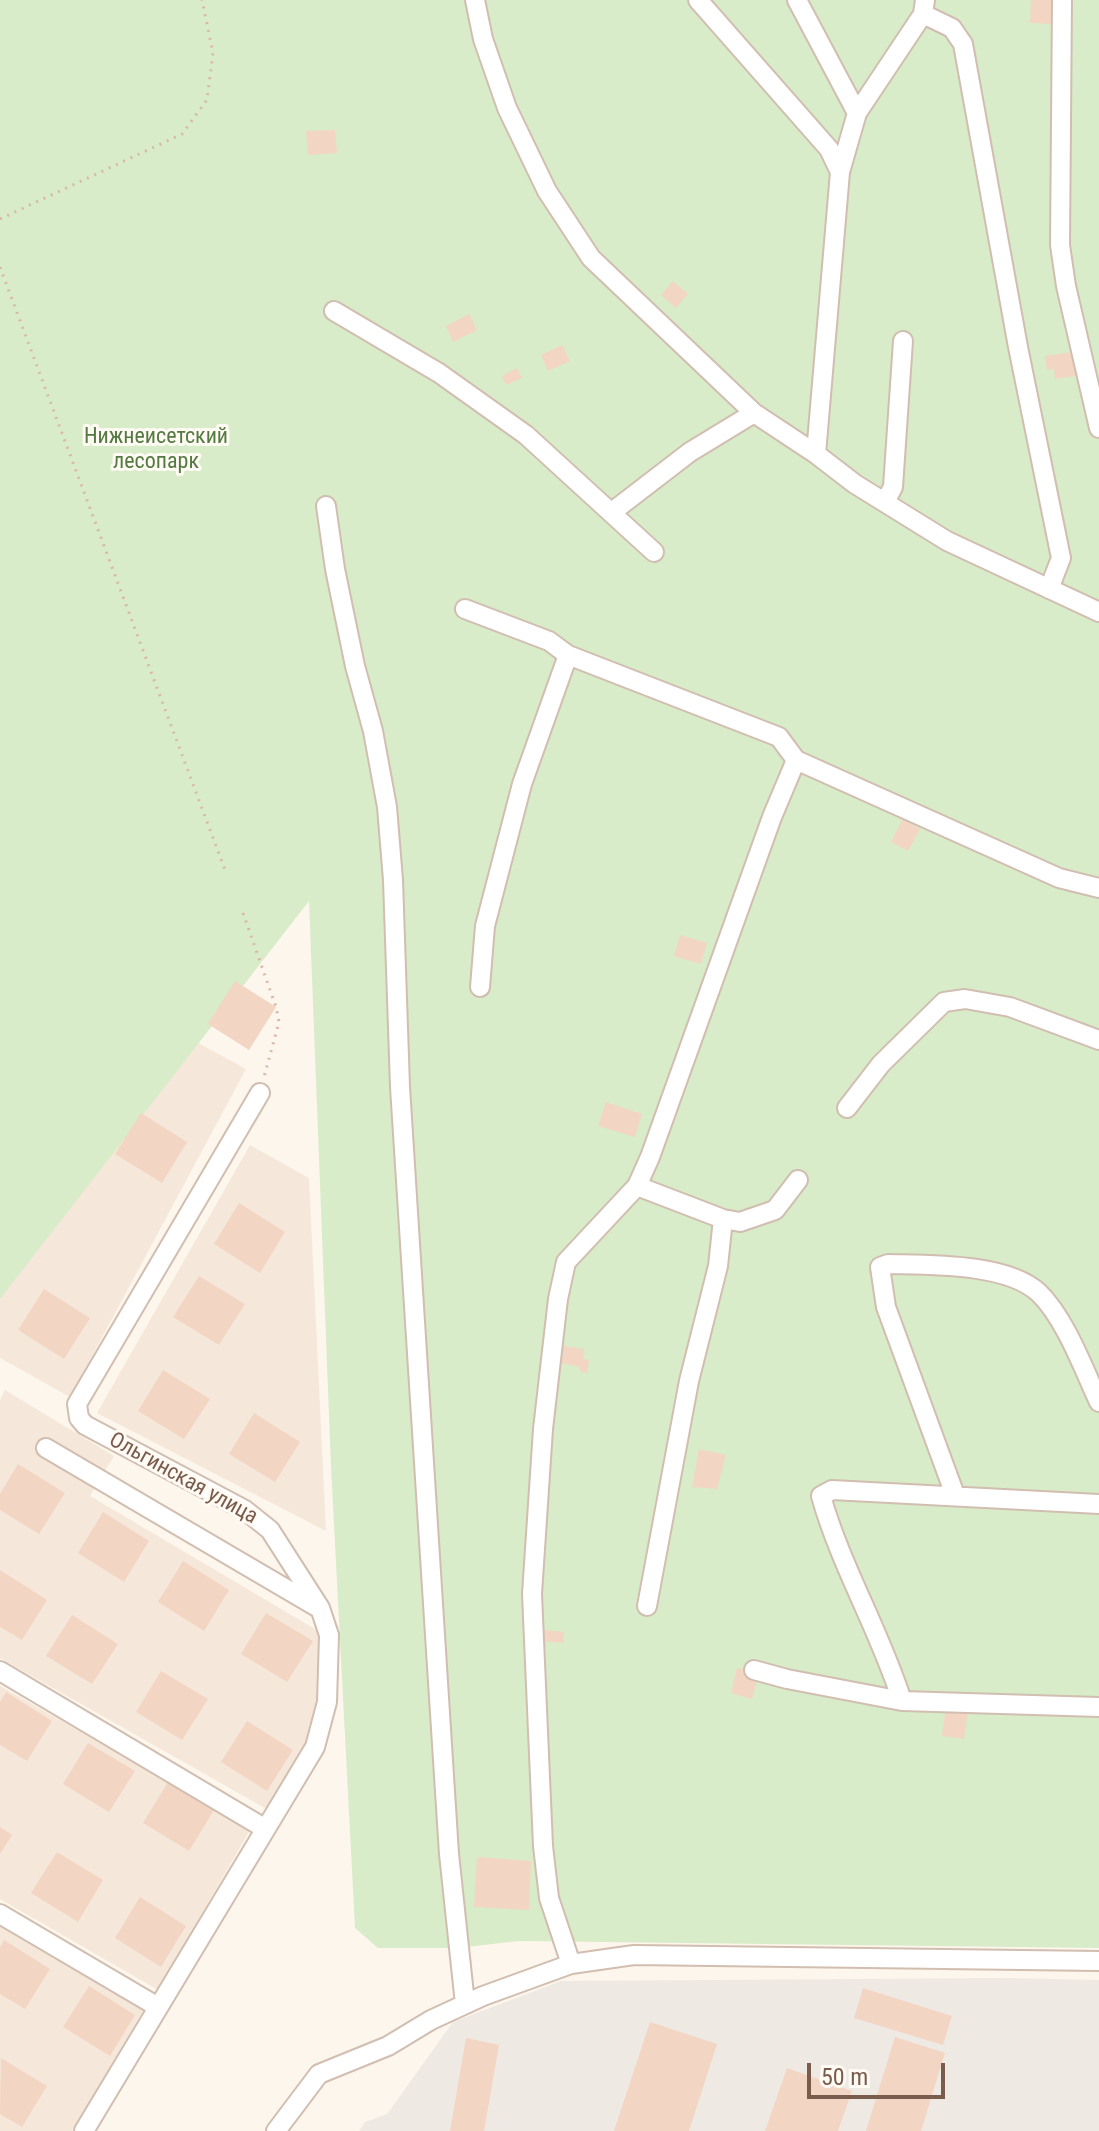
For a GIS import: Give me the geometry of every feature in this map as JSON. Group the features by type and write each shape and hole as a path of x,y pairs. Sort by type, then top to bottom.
{"street":[{"path":"475,0 483,39 507,108 547,191 591,258 754,413 947,541 1099,612"},
{"path":"698,0 829,149 840,172"},
{"path":"797,0 857,113"},
{"path":"1062,0 1060,245 1066,286 1099,428"},
{"path":"816,454 840,172 857,113 924,7 952,28 963,44 1018,347 1061,558 1049,589"},
{"path":"334,311 439,373 526,435 654,552"},
{"path":"885,502 893,487 903,341"},
{"path":"612,512 690,452 754,413"},
{"path":"326,506 341,596 387,807 393,880 400,1087 449,1854 465,2004"},
{"path":"465,609 549,641 568,655 779,737 796,760 1059,878 1099,888"},
{"path":"480,987 485,926 522,784 568,655"},
{"path":"571,1964 549,1898 543,1846 532,1594 543,1429 558,1299 566,1262 637,1186 650,1157 772,817 796,760"},
{"path":"847,1108 881,1064 944,1002 965,999 1010,1007 1099,1040"},
{"name":"Ольгинская улица","path":"84,2131 315,1747 325,1716 329,1635 320,1608 262,1521 85,1425 77,1412 77,1404 260,1093"},
{"path":"637,1186 723,1219 740,1222 775,1210 798,1180"},
{"path":"647,1606 689,1381 718,1266 723,1219"},
{"path":"955,1495 886,1307 880,1267 888,1264 956,1265 1016,1279 1039,1293 1057,1317 1099,1402"},
{"path":"46,1448 320,1608"},
{"path":"902,1701 892,1669 829,1525 821,1496 832,1490 1099,1504"},
{"path":"754,1670 902,1701 1099,1707"},
{"path":"0,1671 264,1828"},
{"path":"0,1914 158,2007"},
{"path":"276,2131 319,2074 388,2046 465,2004 571,1964 634,1955 1099,1961"}],"path":[{"path":"0,219 182,134 207,100 213,53 202,0"},
{"path":"0,267 225,870"},
{"path":"243,913 279,1022 260,1093"}],"shaded area":[{"path":"151,1017 246,1069 70,1397 0,1358 0,1259"},
{"path":"250,1145 309,1178 326,1531 97,1413"},
{"path":"5,1390 114,1456 90,1496 320,1632 315,1733 270,1811 0,1658 0,1400"},
{"path":"0,1686 251,1828 158,1990 0,1899"},
{"path":"0,1926 144,2009 72,2131 0,2131"},
{"path":"1099,1980 1099,2131 359,2131 365,2122 387,2114 453,2022 561,1981"}],"green space":[{"name":"Нижнеисетский лесопарк","path":"0,0 1099,0 1099,1948 519,1941 457,1948 378,1948 355,1928 331,1467 309,901 0,1299"}],"building":[{"path":"1031,0 1057,0 1055,24 1030,23"},
{"path":"335,130 337,153 308,155 306,131"},
{"path":"673,281 688,294 676,308 661,295"},
{"path":"469,314 477,330 453,342 446,326"},
{"path":"562,345 570,361 548,371 541,355"},
{"path":"1073,352 1076,376 1055,379 1054,369 1047,370 1045,356"},
{"path":"517,368 522,378 506,385 502,376"},
{"path":"903,819 920,829 908,851 891,842"},
{"path":"680,935 707,943 701,964 674,956"},
{"path":"235,981 276,1007 249,1050 208,1024"},
{"path":"606,1102 642,1114 635,1137 598,1126"},
{"path":"141,1113 187,1142 162,1183 115,1154"},
{"path":"239,1203 285,1232 260,1273 214,1244"},
{"path":"199,1276 245,1304 219,1345 173,1317"},
{"path":"44,1289 90,1318 64,1359 18,1330"},
{"path":"564,1346 584,1349 583,1359 589,1360 587,1373 580,1371 579,1367 561,1363"},
{"path":"163,1370 210,1399 184,1439 138,1411"},
{"path":"254,1413 300,1442 275,1482 229,1454"},
{"path":"699,1449 726,1455 717,1489 692,1487"},
{"path":"18,1464 65,1493 39,1534 0,1510 0,1494"},
{"path":"103,1512 149,1541 124,1582 78,1553"},
{"path":"183,1561 229,1590 204,1631 158,1602"},
{"path":"0,1570 47,1600 22,1640 0,1627"},
{"path":"266,1613 313,1641 287,1682 241,1654"},
{"path":"72,1615 118,1644 92,1684 46,1656"},
{"path":"544,1630 564,1632 563,1643 543,1641"},
{"path":"737,1668 759,1674 752,1699 731,1693"},
{"path":"161,1671 208,1699 182,1740 136,1712"},
{"path":"6,1692 52,1721 27,1761 0,1745 0,1702"},
{"path":"946,1706 968,1709 964,1739 942,1736"},
{"path":"247,1721 293,1750 267,1791 221,1762"},
{"path":"88,1743 135,1771 109,1812 63,1784"},
{"path":"168,1782 214,1810 189,1851 143,1823"},
{"path":"0,1827 12,1835 0,1854"},
{"path":"57,1852 103,1880 78,1922 31,1893"},
{"path":"477,1857 531,1861 529,1910 474,1907"},
{"path":"140,1897 186,1926 161,1967 115,1938"},
{"path":"4,1940 50,1969 25,2009 0,1994 0,1947"},
{"path":"89,1986 135,2015 110,2056 63,2027"},
{"path":"863,1988 952,2016 943,2045 854,2018"},
{"path":"650,2022 717,2044 689,2131 614,2131"},
{"path":"895,2037 945,2053 921,2131 866,2131"},
{"path":"466,2038 499,2045 484,2131 450,2131"},
{"path":"1,2058 47,2086 22,2127 0,2114"},
{"path":"787,2068 852,2091 838,2131 765,2131"}]}
